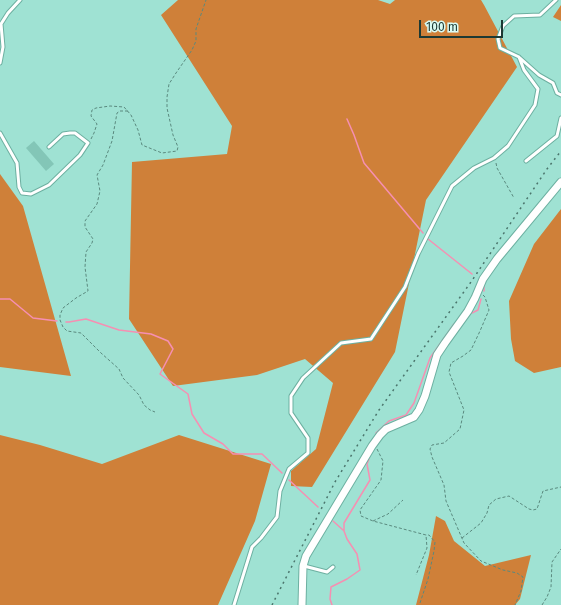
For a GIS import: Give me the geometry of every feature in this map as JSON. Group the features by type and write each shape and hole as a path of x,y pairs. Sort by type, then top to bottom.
{"street":[{"path":"302,605 303,566 306,556 375,443 386,429 414,417 419,410 425,396 437,355 468,311 483,279 497,259 561,182"}],"lane":[{"path":"0,63 4,47 1,24 8,13 20,0"},
{"path":"556,0 540,15 514,16 503,26 498,39 500,48 520,57 539,75 553,83 557,93 561,95"},
{"path":"234,605 252,547 277,517 280,491 289,469 308,453 308,438 291,413 291,396 303,378 340,343 372,339 405,287 418,254 452,186 474,168 494,158 508,146 535,105 538,89 524,70 520,57"},
{"path":"526,161 557,136 561,118"},
{"path":"0,133 17,163 19,187 22,193 31,194 49,185 80,155 88,143 75,133 70,133 63,134 49,147"},
{"path":"303,566 327,572 334,567"}],"path":[{"path":"88,143 94,133 96,124 91,116 92,110 110,106 124,107 132,115 142,145 162,153 177,151 178,148 172,135 167,108 169,84 192,50 196,41 196,29 206,0"},
{"path":"128,111 120,111 117,113 112,141 103,165 97,175 100,191 97,204 85,221 85,227 93,239 86,252 85,267 88,291 63,308 60,315 60,320 63,328 67,331 81,333 119,369 123,378 139,395 144,405 155,412"},
{"path":"494,158 514,198"},
{"path":"478,292 485,297 489,310 471,350 451,364 449,372 464,410 460,429 444,442 432,445 430,449 444,485 446,501 464,543 480,561 503,570 517,573 523,577 521,590 515,605"},
{"path":"375,443 383,461 381,480 360,510 361,516 373,521 429,535 435,542 428,579 420,603"},
{"path":"462,538 481,523 487,513 489,505 496,499 509,496 529,510 533,510 537,509 543,491 561,488"},
{"path":"373,521 388,514 403,500"},
{"path":"416,575 427,548 426,535"},
{"path":"542,605 551,587 552,562 561,549"}],"shaded area":[{"path":"178,0 378,0 390,4 395,0 481,0 517,67 426,200 395,352 312,487 291,486 291,471 316,449 333,383 305,359 257,375 173,386 129,319 132,162 227,154 232,126 161,15"},
{"path":"561,5 561,21 553,17"},
{"path":"0,174 23,206 71,376 0,367"},
{"path":"561,209 561,367 534,373 515,361 511,339 509,301 534,244"},
{"path":"0,435 40,445 102,464 179,435 271,464 255,521 218,605 0,605"},
{"path":"436,516 445,521 454,541 485,566 531,555 520,599 515,605 416,605 429,555"}],"building":[{"path":"34,141 54,164 46,171 26,148"}],"waterway":[{"path":"347,119 364,163 423,233"},
{"path":"428,239 472,274"},
{"path":"484,283 484,291"},
{"path":"0,299 10,299 33,318 57,321"},
{"path":"472,313 478,310 481,299"},
{"path":"66,322 86,319 119,330 151,334 168,341 173,349 160,374 188,394 192,414 204,433 223,444 233,454 262,454 282,473"},
{"path":"376,433 389,421 406,415 414,403 430,358 454,324"},
{"path":"332,605 330,599 331,587 360,570 357,554 347,539 344,531 344,523 370,480 367,464 369,459"},
{"path":"289,480 318,507"},
{"path":"333,521 343,530"}],"railway":[{"path":"272,605 335,482 379,410 471,282 547,169 561,151"}]}
